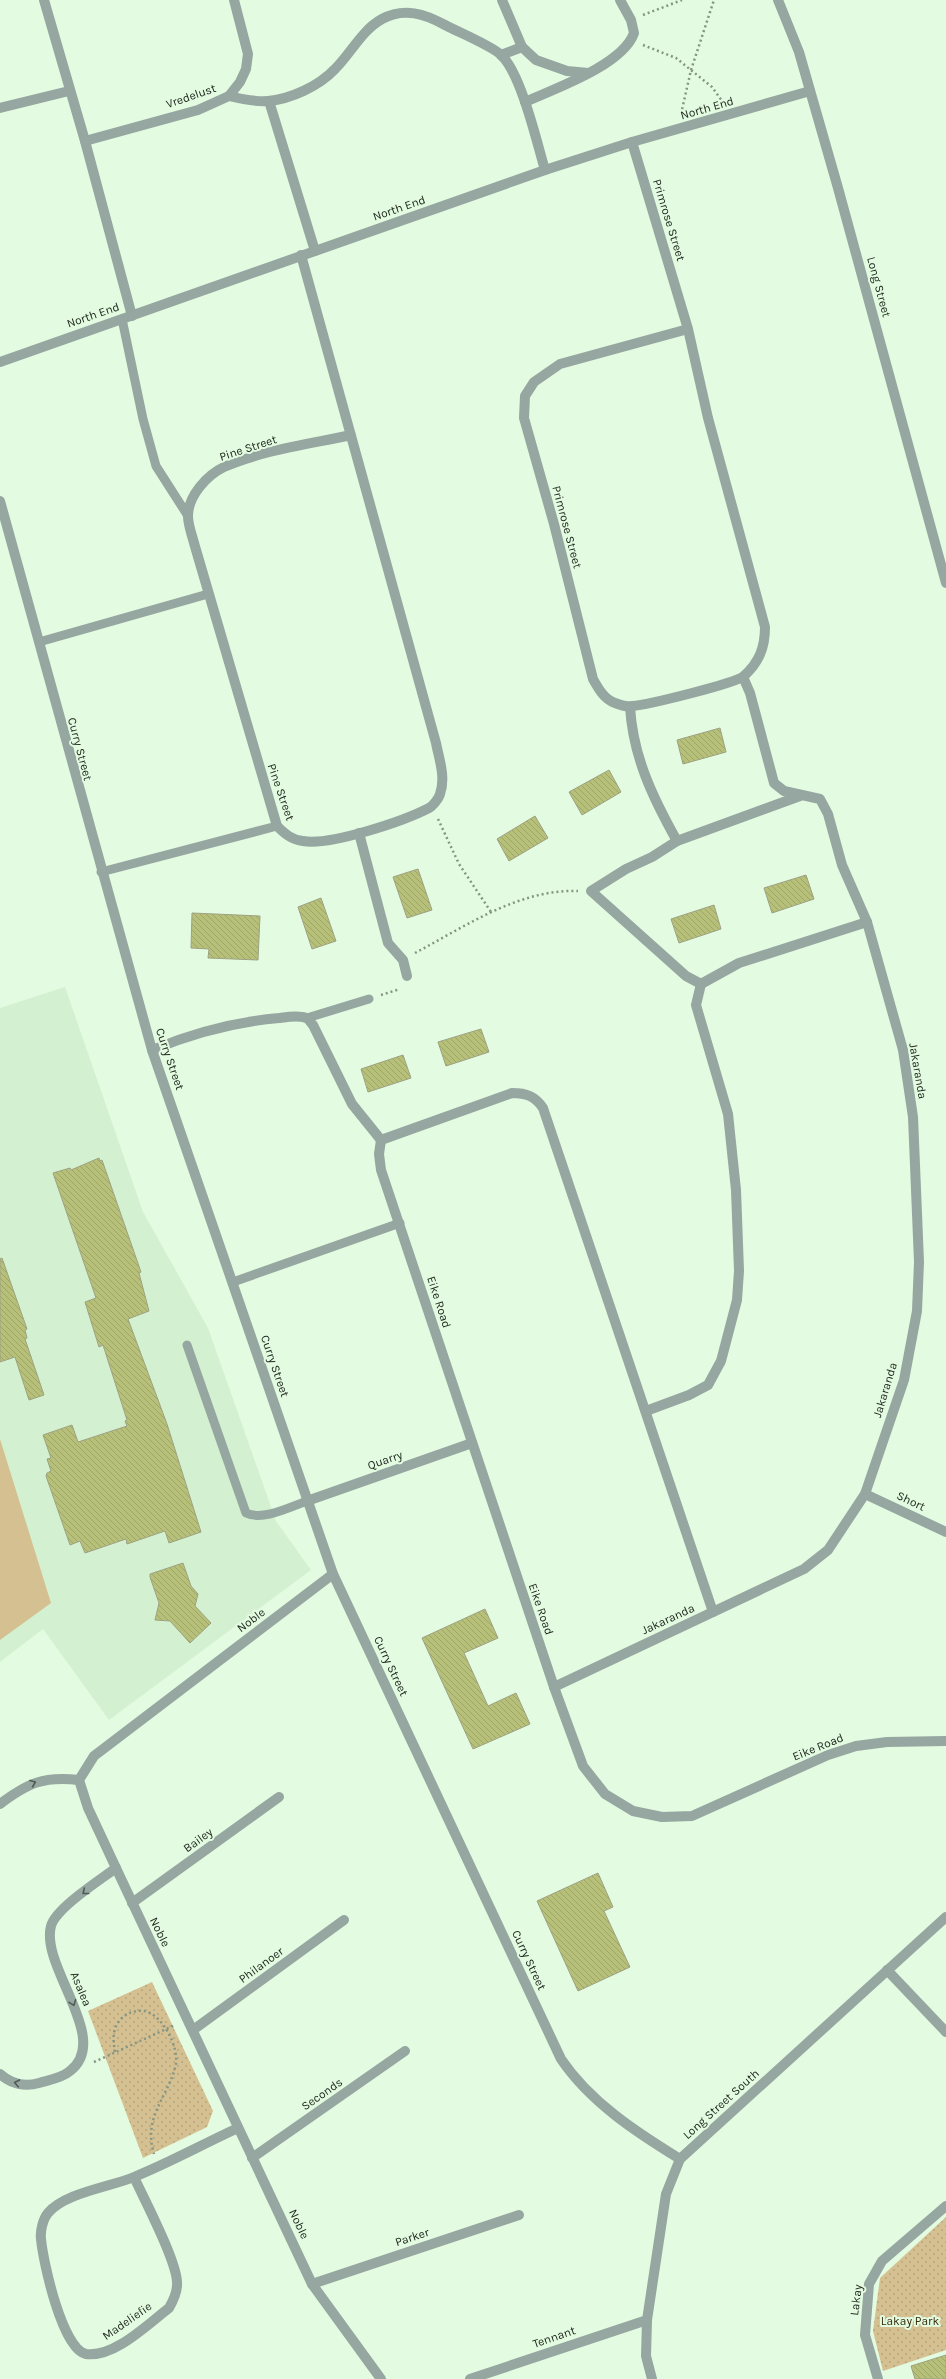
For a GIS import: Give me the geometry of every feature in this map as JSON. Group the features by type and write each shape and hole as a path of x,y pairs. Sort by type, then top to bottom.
{"street":[{"path":"44,0 69,91 85,141 132,316"},
{"name":"Vredelust","path":"85,141 198,110 229,96 240,82 246,69 248,54 234,0"},
{"path":"502,0 522,47 536,60 567,71 591,73"},
{"path":"525,102 591,73 624,50 632,40 634,33 632,20 620,0"},
{"name":"Long Street","path":"778,0 799,52 946,583"},
{"path":"229,96 269,101 304,90 321,82 335,70 373,24 384,18 402,13 426,14 501,55 511,70 525,102 545,170"},
{"path":"501,55 522,47"},
{"path":"0,108 69,91"},
{"name":"North End","path":"0,362 545,170 632,142 732,115 810,91"},
{"path":"269,101 315,251"},
{"name":"Primrose Street","path":"632,142 688,329 708,418 765,627 765,642 759,659 743,677 652,703 630,707 613,703 601,693 593,679 554,524 524,418 525,396 534,382 560,364 688,329"},
{"path":"301,255 443,774 440,794 431,807"},
{"name":"Pine Street","path":"351,435 259,456 224,467 207,479 197,491 188,516 208,594 277,826 287,836 302,841 318,842 359,833 431,807"},
{"name":"Curry Street","path":"0,501 101,872 152,1050 333,1574 561,2059 576,2081 603,2106 680,2159"},
{"path":"743,677 750,692 774,783 784,791 801,796"},
{"path":"630,707 632,725 652,796 677,841"},
{"path":"701,984 686,976 591,891 626,869 652,857 677,841 801,796"},
{"name":"Jakaranda","path":"554,1687 804,1569 820,1558 834,1543 864,1494 904,1380 917,1310 919,1262 913,1117 903,1050 867,922 842,865 824,807 820,799 812,796 801,796"},
{"path":"359,833 388,943 403,960 407,976"},
{"path":"646,1411 689,1395 708,1385 721,1360 736,1300 739,1271 736,1190 728,1114 696,1005 701,984 739,963 867,922"},
{"path":"152,1050 181,1038 217,1027 266,1019 298,1016 307,1018 313,1024 352,1104 381,1140 500,1096 520,1093 537,1099 550,1122 713,1612"},
{"name":"Eike Road","path":"381,1140 381,1170 554,1687 583,1766 606,1794 633,1810 662,1817 692,1816 828,1755 856,1746 887,1742 946,1741"},
{"name":"Quarry","path":"307,1501 472,1443"},
{"name":"Short","path":"864,1494 946,1532"},
{"name":"Noble","path":"333,1574 94,1756 79,1780 88,1808 132,1904 312,2284 381,2379"},
{"path":"0,1804 32,1783 48,1778 79,1780"},
{"name":"Bailey","path":"132,1904 279,1797"},
{"name":"Asalea","path":"0,2074 12,2083 36,2084 69,2072 80,2059 82,2040 79,2019 55,1962 49,1936 52,1924 60,1912 116,1868"},
{"name":"Long Street South","path":"652,2379 646,2356 647,2320 666,2194 680,2159 946,1917"},
{"name":"Philanoer","path":"193,2030 344,1920"},
{"path":"887,1970 946,2032"},
{"name":"Seconds","path":"252,2158 405,2051"},
{"name":"Madeliefie","path":"134,2177 174,2266 178,2286 174,2299 169,2308 110,2351 98,2354 85,2354 76,2347 61,2320 41,2238 42,2226 47,2214 56,2205 134,2177 238,2128"},
{"name":"Lakay","path":"878,2379 865,2335 869,2284 882,2261 946,2206"},
{"name":"Parker","path":"312,2284 519,2215"},
{"name":"Tennant","path":"470,2379 647,2320"}],"lane":[{"path":"122,319 143,419 156,466 188,516"},
{"path":"39,642 208,594"},
{"path":"101,872 277,826"},
{"path":"307,1018 369,999"},
{"path":"233,1282 400,1223"},
{"path":"187,1345 246,1513 251,1515 263,1515 307,1501"}],"path":[{"path":"632,20 682,0"},
{"path":"676,130 692,70 714,0"},
{"path":"632,40 676,58 712,87 732,115"},
{"path":"431,807 459,864 491,912"},
{"path":"403,960 491,912 541,894 564,890 591,891"},
{"path":"369,999 400,990"},
{"path":"115,2052 114,2030 120,2019 129,2012 151,2012 167,2029 176,2055 176,2067 150,2127 150,2141 154,2154 161,2164"},
{"path":"90,2064 176,2024"}],"shaded area":[{"path":"65,987 143,1212 208,1328 276,1521 311,1570 109,1720 43,1629 0,1662 0,1008"}],"green space":[{"path":"0,1439 51,1603 0,1640"},
{"path":"152,1982 213,2111 207,2127 143,2158 88,2011"},
{"name":"Lakay Park","path":"946,2217 946,2350 883,2371 873,2331 880,2278"}],"building":[{"path":"720,728 726,752 683,764 677,740"},
{"path":"609,770 621,792 582,815 569,792"},
{"path":"535,816 548,838 509,861 497,839"},
{"path":"418,869 432,910 407,918 393,877"},
{"path":"806,875 814,899 772,913 764,888"},
{"path":"321,898 336,941 312,949 298,907"},
{"path":"714,905 721,929 679,943 671,919"},
{"path":"192,913 260,916 258,960 208,958 209,949 191,948"},
{"path":"481,1029 489,1052 446,1066 438,1042"},
{"path":"403,1055 411,1078 368,1092 361,1069"},
{"path":"99,1158 100,1161 102,1160 141,1272 139,1273 149,1311 128,1319 167,1424 201,1532 169,1543 165,1531 127,1544 126,1539 85,1553 80,1541 70,1545 46,1476 47,1473 51,1471 47,1459 51,1458 43,1435 72,1425 78,1442 127,1426 125,1421 127,1420 103,1345 99,1347 85,1302 96,1298 53,1173 70,1168 71,1170"},
{"path":"2,1258 27,1329 25,1330 27,1338 25,1339 44,1395 29,1400 15,1357 0,1362 0,1259"},
{"path":"183,1563 191,1586 198,1594 195,1606 211,1623 190,1643 170,1621 155,1620 159,1603 150,1577 150,1574"},
{"path":"485,1609 498,1638 464,1653 488,1706 516,1693 530,1724 473,1749 422,1638"},
{"path":"598,1873 613,1907 604,1911 630,1967 578,1991 537,1901"},
{"path":"946,2355 946,2379 915,2379 911,2366"}]}
